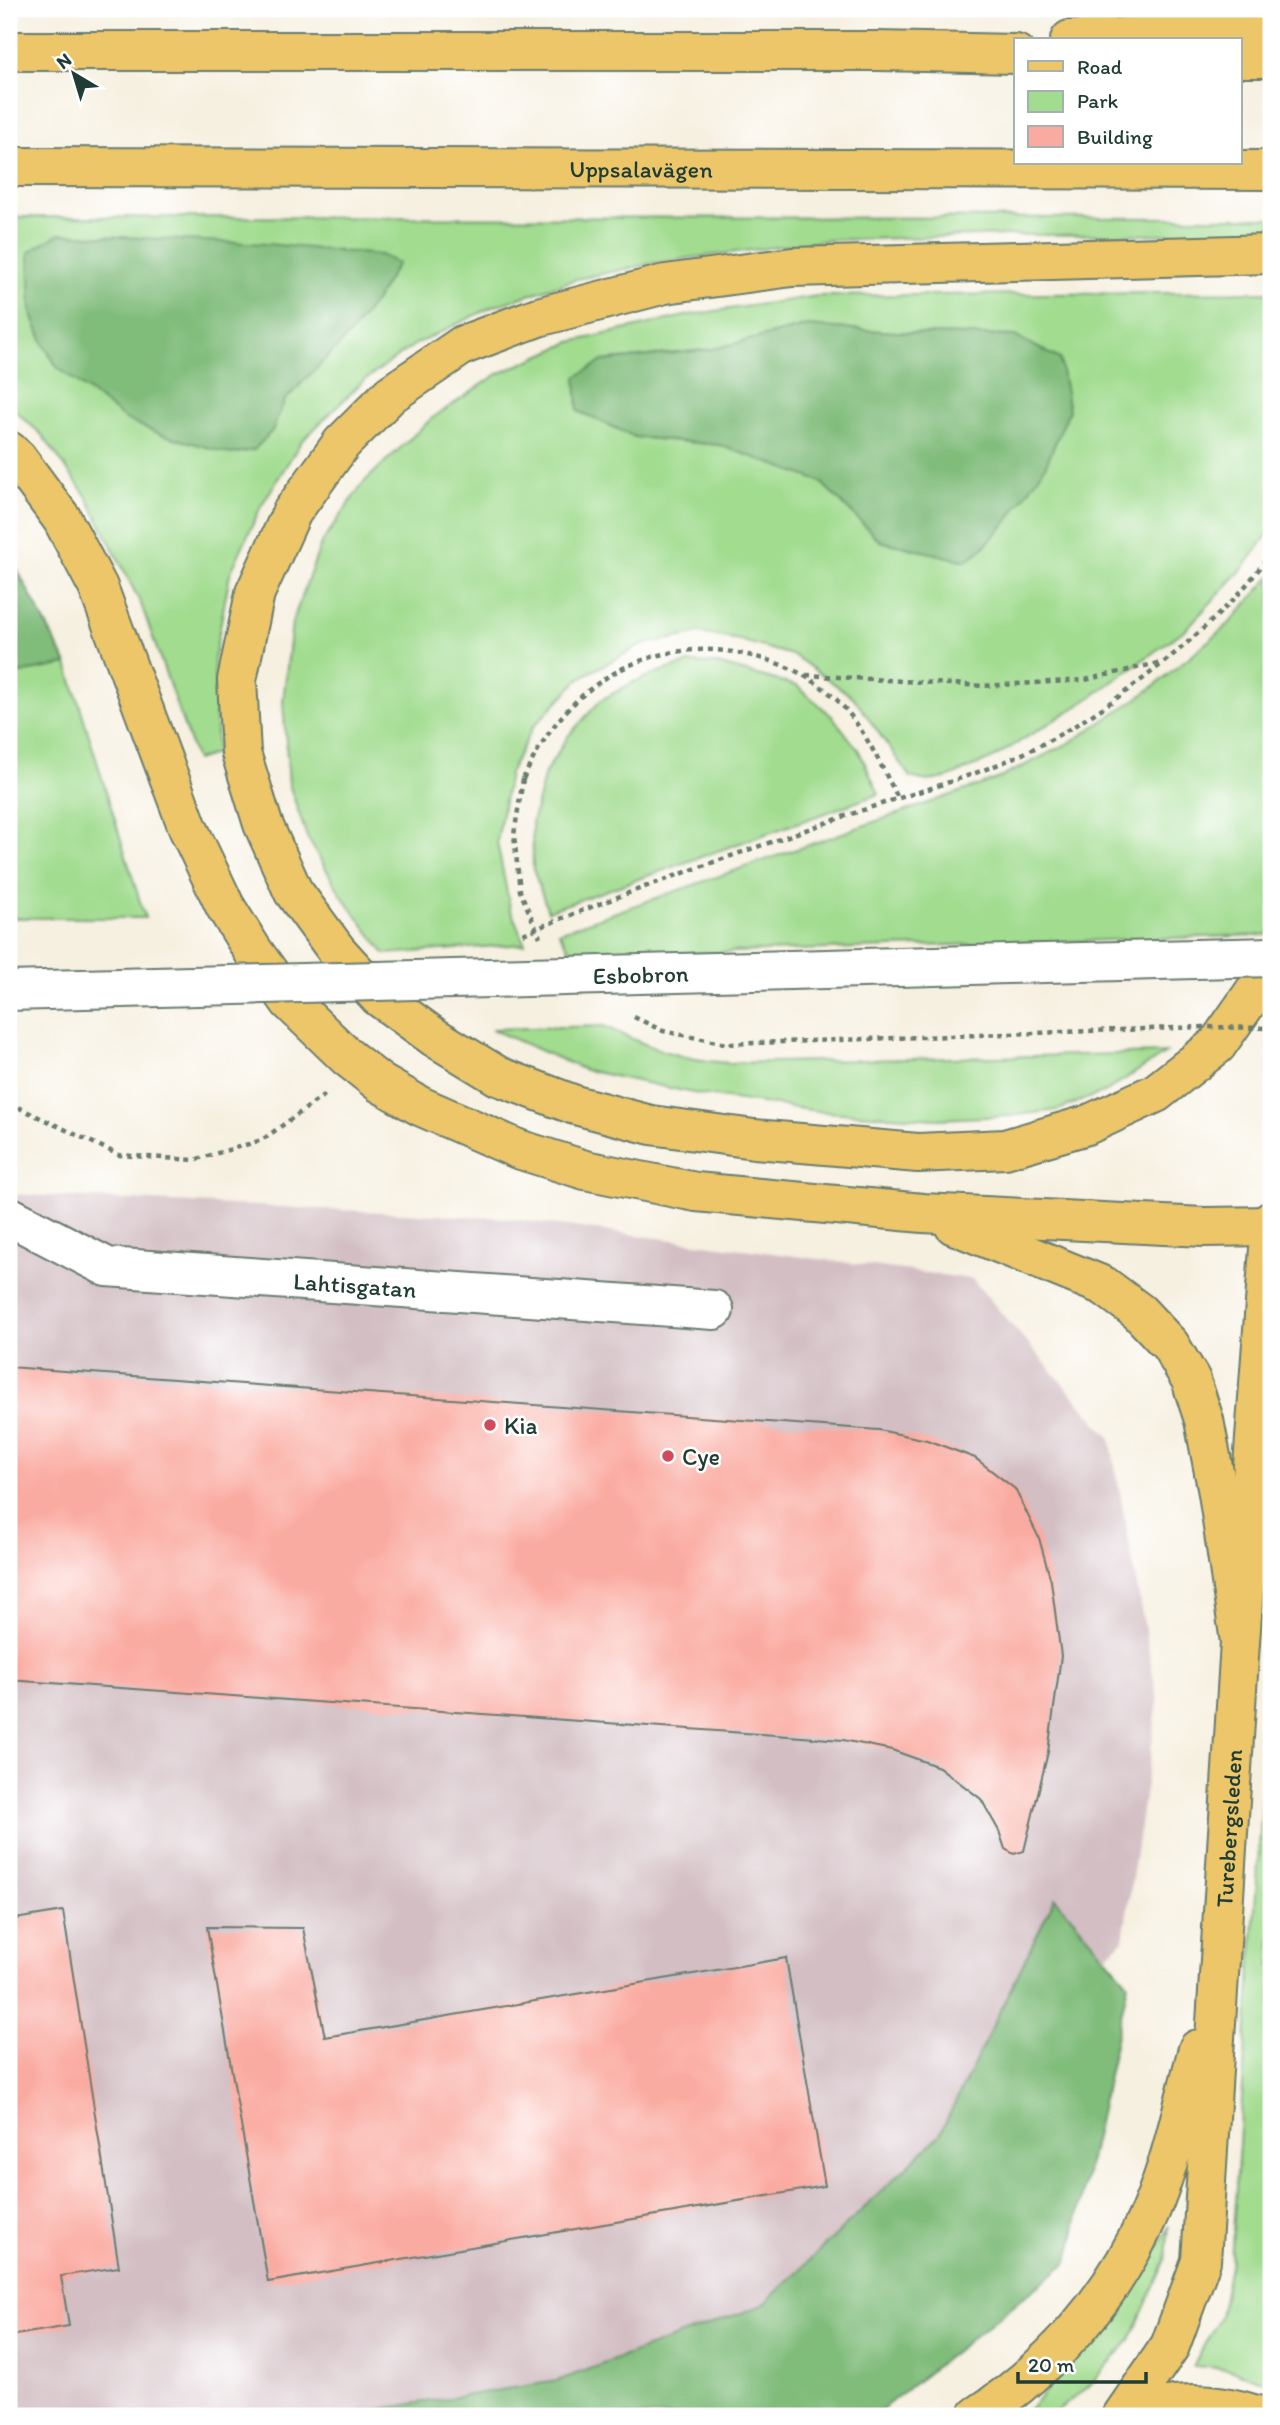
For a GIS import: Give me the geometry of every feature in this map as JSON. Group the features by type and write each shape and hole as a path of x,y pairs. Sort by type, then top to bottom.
{"main road":[{"path":"1107,38 1271,29"},
{"path":"878,51 1014,43"},
{"path":"9,51 878,51 1014,54"},
{"path":"1242,58 1271,58"},
{"name":"Uppsalavägen","path":"9,167 1271,170"},
{"path":"1271,254 792,267 665,284 538,317 463,345 391,394 342,443 292,512 255,593 237,680 242,753 263,824 293,891 337,951 379,998 434,1037 498,1076 588,1108 651,1125 754,1139 918,1153 1005,1149 1087,1125 1156,1093 1217,1045 1257,988 1271,959"},
{"path":"9,451 62,519 98,587 188,828 225,906 290,1002 346,1057 380,1083 419,1106 518,1149 585,1170 696,1192 923,1213 1204,1227 1271,1224"},
{"path":"923,1213 1104,1286 1139,1312 1170,1345 1191,1380 1204,1420 1218,1493 1240,1642"},
{"name":"Turebergsleden","path":"1124,2416 1170,2346 1201,2261 1240,1642 1271,1224"},
{"path":"977,2416 1009,2395 1052,2356 1084,2321 1126,2260 1150,2212 1167,2165 1220,1969"},
{"path":"1124,2416 1178,2404 1217,2405 1260,2416"}],"street":[{"name":"Esbobron","path":"9,991 1271,959"},
{"name":"Lahtisgatan","path":"9,1216 107,1267 714,1310"}],"path":[{"path":"519,936 612,898 898,798 976,774 1049,741 1103,708 1162,662 1228,606 1271,554"},
{"path":"523,779 543,741 570,706 605,677 646,658 687,649 726,650 766,659 806,675 836,699 862,730 898,798"},
{"path":"806,675 983,687 1085,680 1162,662"},
{"path":"9,1103 119,1155 194,1160 262,1140 327,1093"}],"shaded area":[{"path":"9,1194 504,1218 972,1279 1110,1438 1158,1702 1123,1940 1044,2014 863,2275 727,2358 338,2416 9,2416"}],"green space":[{"path":"9,217 1271,218 1271,234 1010,235 829,240 660,262 577,279 492,307 414,345 362,382 301,442 261,506 230,574 214,659 217,753 196,760 141,604 87,497 42,435 9,405"},
{"path":"59,234 268,244 380,255 398,263 376,300 350,334 285,400 272,431 254,450 231,454 160,434 125,419 57,367 44,345 31,312 29,252"},
{"path":"1271,292 1271,530 1244,567 1186,629 1087,700 993,758 947,778 927,781 910,777 854,698 795,656 739,640 700,633 642,645 581,677 533,727 509,773 497,842 510,908 525,944 385,954 342,896 307,837 289,784 283,702 292,623 321,544 363,483 431,419 498,374 571,342 689,315 817,296","holes":["805,326 927,334 1015,336 1006,523 966,561 880,541 820,481 719,445 635,437 578,411 603,361 713,349"]},
{"path":"805,326 927,334 1015,336 1060,359 1069,411 1045,467 1006,523 983,548 966,561 880,541 820,481 719,445 635,437 578,411 576,377 603,361 713,349"},
{"path":"9,556 12,560 67,664 9,675"},
{"path":"1271,576 1271,926 1268,935 574,957 559,932 1000,778 1071,742 1148,691 1229,624"},
{"path":"689,663 717,664 797,686 833,717 859,751 879,794 548,911 533,869 532,823 545,773 568,736 601,700 634,682"},
{"path":"67,664 145,918 9,918 9,675"},
{"path":"604,1026 664,1051 695,1059 729,1063 1166,1053 1106,1091 1058,1110 1009,1116 937,1119 825,1112 698,1094 585,1070 491,1029"},
{"path":"1271,1673 1271,2384 1229,2369 1193,2366 1220,2316 1231,2261"},
{"path":"1055,1898 1128,1983 1068,2262 873,2416 336,2416 557,2381 763,2305 939,2136"},
{"path":"1169,2226 1166,2259 1130,2340 1088,2387 1050,2416 1019,2416 1028,2410 1106,2324 1140,2278"}],"building":[{"path":"9,1367 879,1430 927,1440 975,1458 1015,1489 1039,1538 1051,1581 1061,1656 1048,1752 1024,1851 1014,1854 1005,1849 999,1831 981,1799 939,1767 892,1750 843,1740 9,1680"},
{"path":"63,1911 119,2267 61,2276 69,2326 9,2336 9,1920"},
{"path":"207,1927 303,1928 325,2037 786,1958 825,2186 268,2282"}],"place":[{"name":"Kia","path":"490,1425"},
{"name":"Cye","path":"668,1456"}]}
